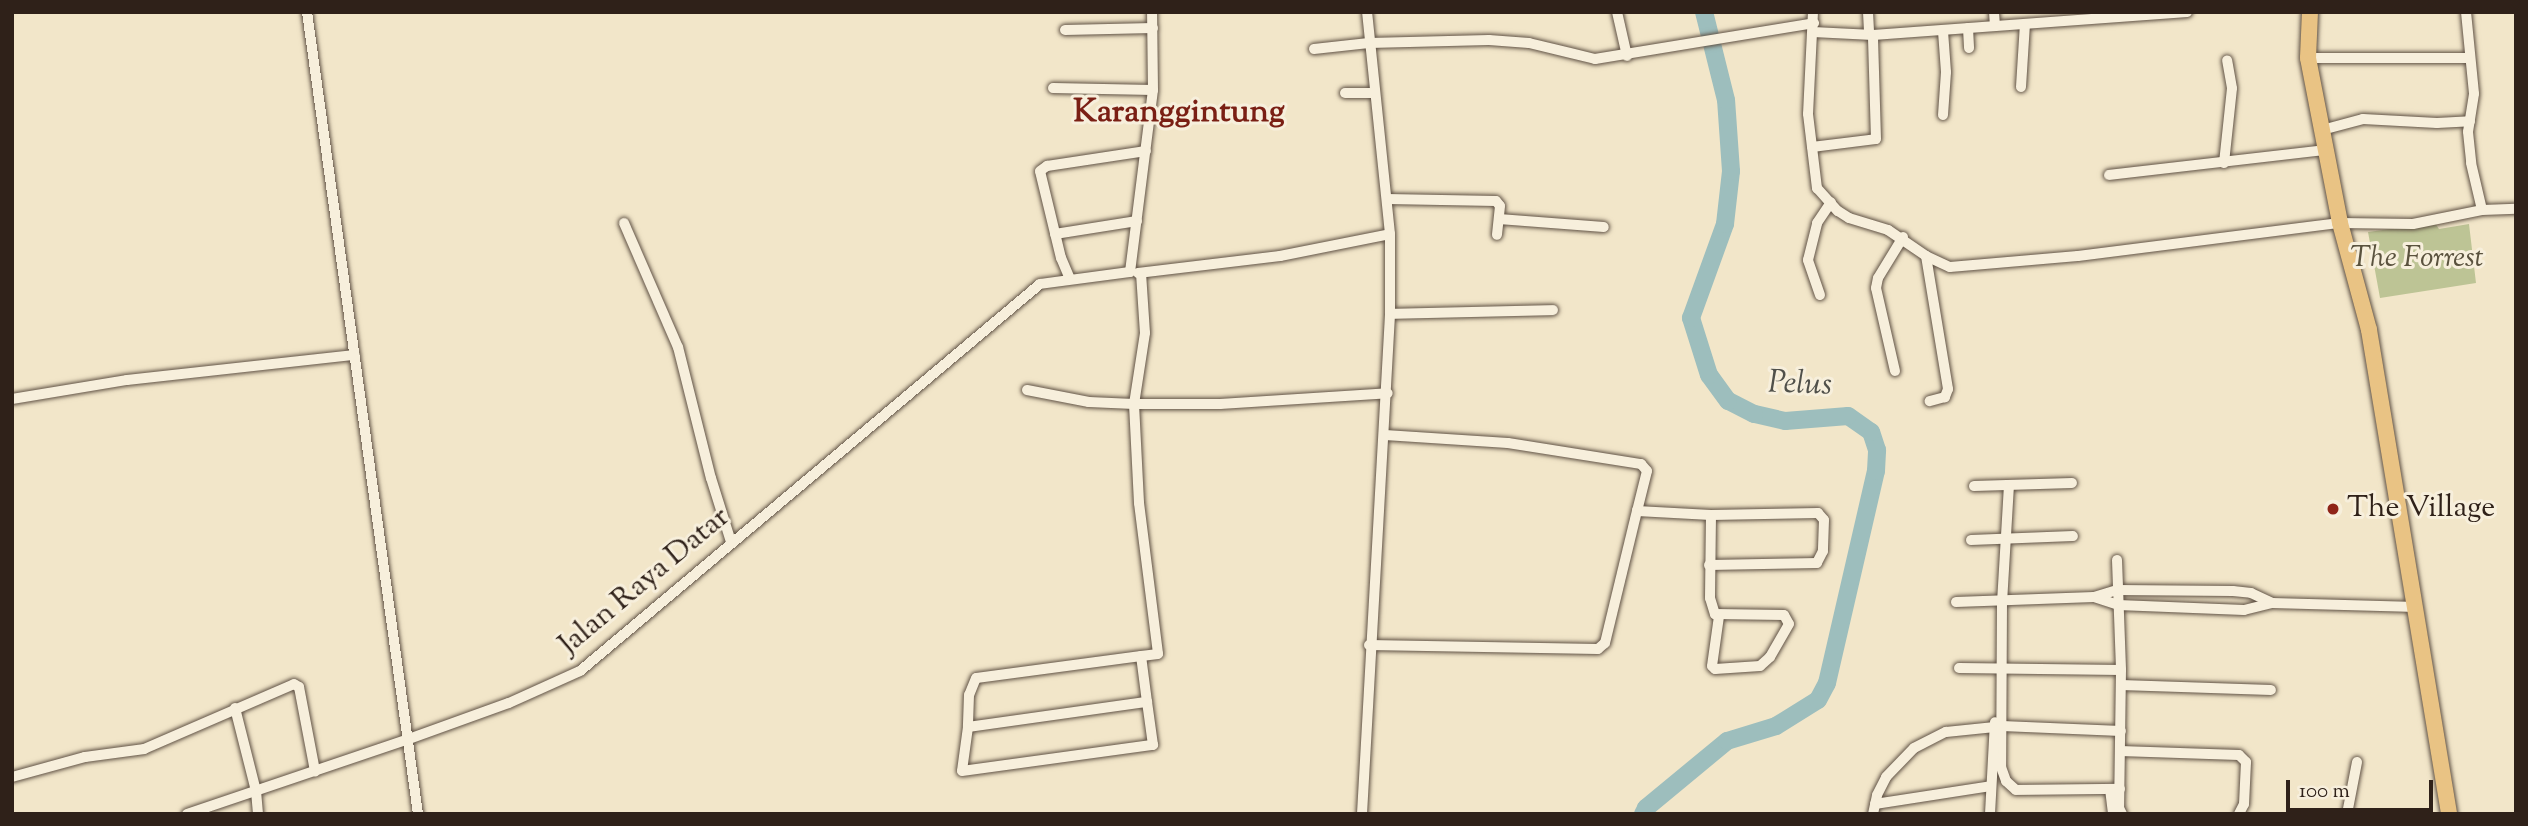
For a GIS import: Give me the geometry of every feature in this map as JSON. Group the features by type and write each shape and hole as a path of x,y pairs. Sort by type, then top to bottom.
{"main road":[{"path":"2310,12 2308,58 2340,223 2369,330 2417,607 2449,814"}],"street":[{"path":"307,12 385,560 406,740 418,814"},
{"path":"1141,656 1153,746 962,771 969,695 975,678 1141,656 1158,654 1139,503 1134,404 1145,333 1136,273 1137,220 1153,90 1152,12"},
{"path":"1362,814 1369,645 1388,393 1390,314 1390,234 1367,12"},
{"path":"1617,12 1627,56"},
{"path":"1812,148 1876,139 1868,12"},
{"path":"1994,12 1995,26"},
{"path":"1314,49 1370,43 1489,40 1529,43 1578,58 1627,56 1813,23 1871,35 2187,12"},
{"path":"2466,12 2468,58 2474,94 2470,121 2471,163 2482,210"},
{"path":"1813,23 1808,114 1817,188 1849,218 1903,237 1926,256 1950,267 2078,256 2340,223 2413,224 2482,210 2516,209"},
{"path":"2021,87 2025,24"},
{"path":"1066,30 1153,27"},
{"path":"1968,29 1969,48"},
{"path":"1943,31 1946,72 1943,115"},
{"path":"2308,58 2468,58"},
{"path":"2224,163 2232,88 2227,60"},
{"path":"1053,88 1153,90"},
{"path":"1345,93 1374,93"},
{"path":"2322,130 2363,119 2437,123 2470,121"},
{"path":"2109,175 2326,150"},
{"path":"1070,279 1040,177 1042,168 1146,152"},
{"path":"1387,199 1496,201 1500,206 1497,235"},
{"path":"1820,295 1808,260 1817,223 1831,202"},
{"path":"1499,219 1604,228"},
{"path":"1055,234 1137,220"},
{"path":"624,223 678,347 710,478 732,542"},
{"name":"Jalan Raya Datar","path":"187,814 509,703 580,671 1040,284 1280,256 1390,234"},
{"path":"1895,371 1876,288 1878,278 1903,237"},
{"path":"1926,256 1948,389 1945,397 1930,401"},
{"path":"1390,314 1553,310"},
{"path":"12,399 127,380 355,355"},
{"path":"1027,390 1089,402 1134,404 1220,404 1388,393"},
{"path":"1369,645 1598,649 1605,643 1647,471 1642,464 1508,443 1385,435"},
{"path":"1973,486 2073,483"},
{"path":"1990,814 1998,727 2002,602 2010,485"},
{"path":"1637,510 1711,514 1818,513 1825,525 1823,551 1817,564 1709,565"},
{"path":"1711,514 1709,565 1713,611 1719,616 1784,615 1789,624 1770,657 1759,666 1715,669 1712,666 1719,616"},
{"path":"1971,540 2073,536"},
{"path":"2113,814 2121,732 2116,560"},
{"path":"1956,602 2094,597 2117,590 2251,593 2272,603"},
{"path":"2236,592 2236,610"},
{"path":"2094,597 2118,606 2236,610 2272,603 2417,607"},
{"path":"1959,668 2121,670"},
{"path":"12,777 85,757 144,749 234,708 298,685 315,771"},
{"path":"2121,685 2271,690"},
{"path":"968,727 1147,702"},
{"path":"234,708 256,791 258,814"},
{"path":"1998,727 2001,767 2011,787 2025,791 2115,789"},
{"path":"1874,809 1886,777 1914,748 1946,732 1998,727 2121,732"},
{"path":"2120,751 2239,755 2246,762 2241,814"},
{"path":"2347,814 2357,762"},
{"path":"1874,809 1991,786"},
{"path":"2115,789 2122,814"}],"green space":[{"name":"The Forrest","path":"2435,223 2439,229 2469,224 2476,283 2380,298 2368,232"}],"waterway":[{"name":"Pelus","path":"1643,814 1646,808 1727,741 1776,726 1818,700 1827,683 1876,471 1877,450 1871,432 1848,416 1785,421 1754,414 1728,401 1709,375 1691,318 1725,224 1731,171 1726,100 1704,12"}],"place":[{"name":"The Village","path":"2333,509"}],"district":[{"name":"Karanggintung","path":"1179,114"}]}
